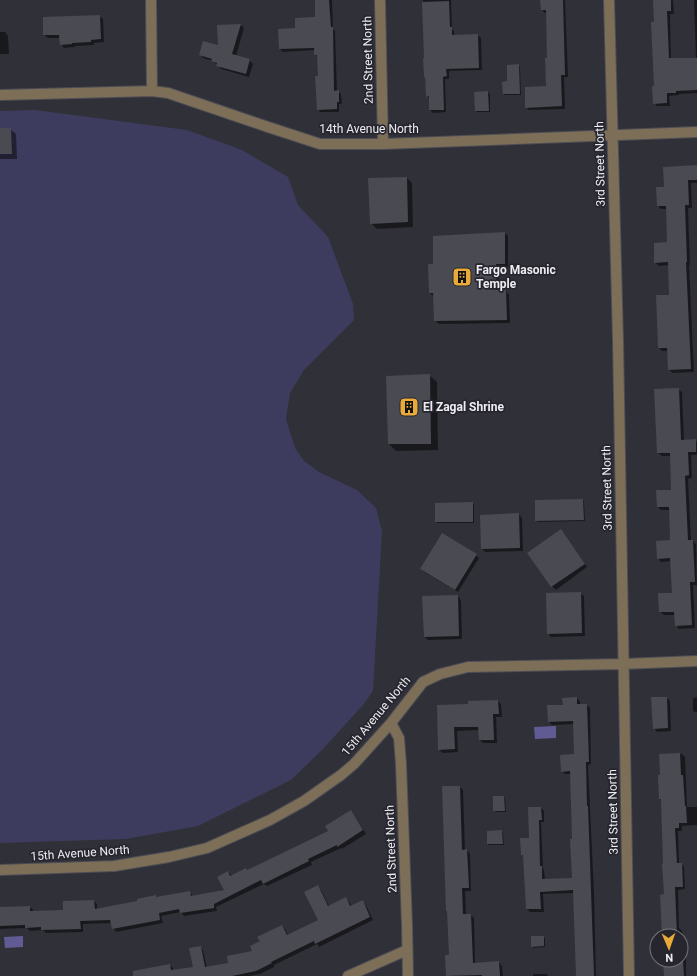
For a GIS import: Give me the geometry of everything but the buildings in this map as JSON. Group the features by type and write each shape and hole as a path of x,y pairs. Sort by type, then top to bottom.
{"street":[{"path":"151,0 152,91"},
{"name":"2nd Street North","path":"380,0 383,144"},
{"name":"3rd Street North","path":"609,0 618,340 629,976"},
{"name":"14th Avenue North","path":"0,95 152,91 168,93 320,144 383,144 697,132"},
{"name":"15th Avenue North","path":"0,870 114,866 169,857 206,848 270,820 304,801 354,764 391,723 423,682 440,674 468,668 697,661"},
{"name":"2nd Street North","path":"391,723 399,738 401,764 408,976"},
{"path":"348,976 407,950"}],"shaded area":[{"path":"35,110 187,130 242,150 288,177 298,205 328,237 353,304 354,320 304,370 290,393 286,419 295,448 304,461 319,472 357,490 376,508 382,531 373,691 363,705 323,749 291,780 198,826 126,839 0,843 0,111"},
{"path":"556,726 556,738 535,739 534,727"},
{"path":"23,936 23,947 5,948 4,937"}],"place":[{"name":"Fargo Masonic Temple","path":"462,277"},
{"name":"El Zagal Shrine","path":"409,407"}]}
